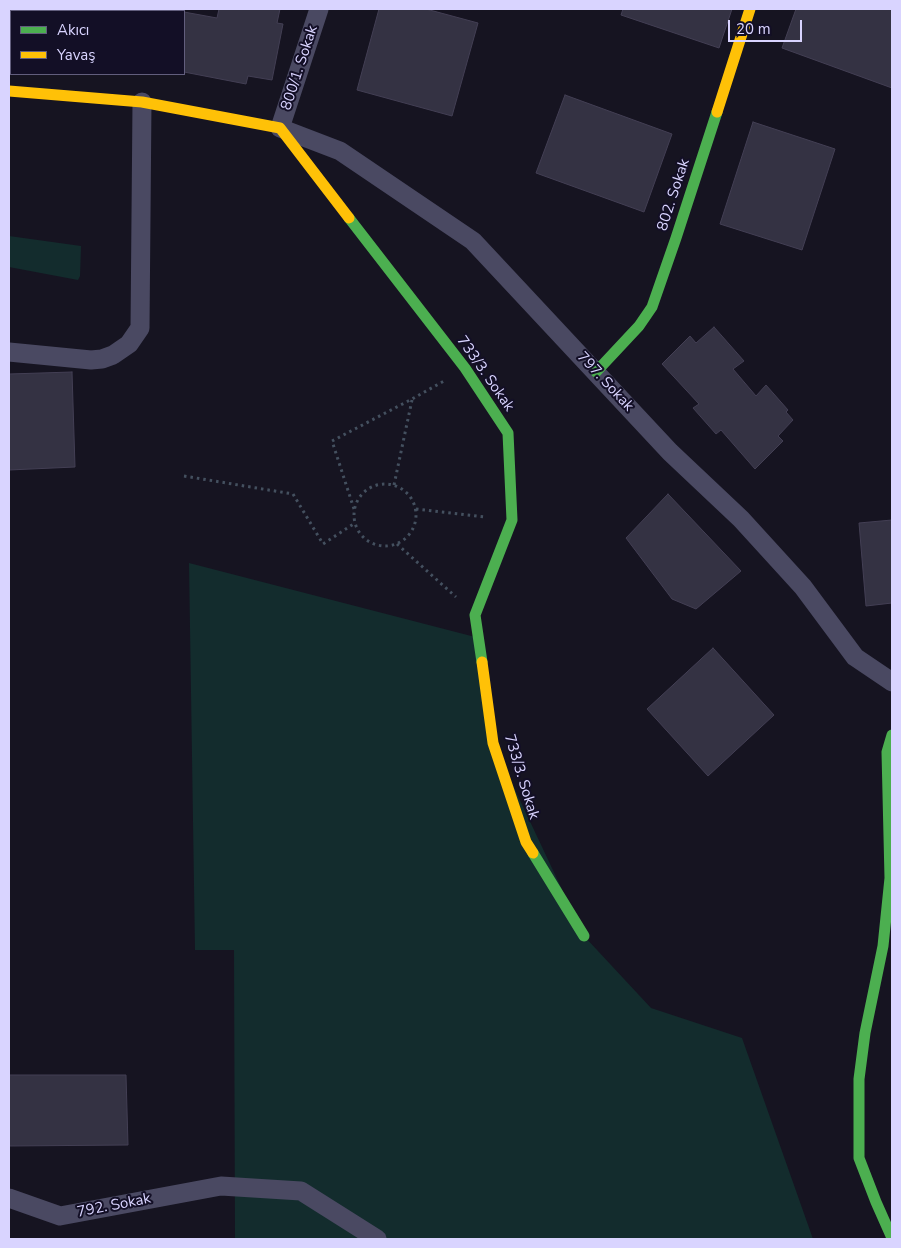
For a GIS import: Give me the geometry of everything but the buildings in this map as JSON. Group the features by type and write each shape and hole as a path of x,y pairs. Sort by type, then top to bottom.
{"street":[{"name":"800/1. Sokak","path":"280,128 320,9"},
{"name":"802. Sokak","path":"596,372 639,326 652,308 750,9"},
{"path":"9,91 142,102 280,128"},
{"path":"9,352 91,360 102,359 113,356 129,344 140,328 142,102"},
{"name":"733/3. Sokak","path":"280,128 465,368 508,433 512,520 475,615 493,743 526,842 584,936"},
{"name":"797. Sokak","path":"280,128 340,151 473,241 670,452 741,520 803,587 855,656 892,682"},
{"path":"892,735 888,752 890,878 883,946 865,1033 859,1079 859,1158 892,1238"},
{"name":"792. Sokak","path":"9,1198 60,1216 221,1186 301,1192 377,1239"}],"path":[{"path":"354,509 358,499 365,491 374,486 384,483 402,488 414,501 417,520 413,530 406,539 386,547 366,540 359,532 355,523 354,509 332,441 412,399 465,368"},
{"path":"394,485 412,399"},
{"path":"184,476 293,494 323,544 355,523"},
{"path":"416,509 512,520"},
{"path":"397,544 475,615"}],"green space":[{"path":"9,236 81,246 80,276 78,280 9,267"},
{"path":"189,563 479,638 493,743 584,936 651,1008 742,1038 813,1239 235,1239 234,950 195,950"}],"traffic: fast":[{"path":"596,372 639,326 652,307 717,112"},
{"path":"349,218 465,368 508,433 512,520 475,615 482,662"},
{"path":"892,735 887,752 890,878 883,946 865,1033 859,1079 859,1158 892,1238"},
{"path":"533,853 584,936"}],"traffic: slow":[{"path":"717,112 750,9"},
{"path":"9,91 142,102 280,128 349,218"},
{"path":"482,662 493,743 526,842 533,853"}]}
